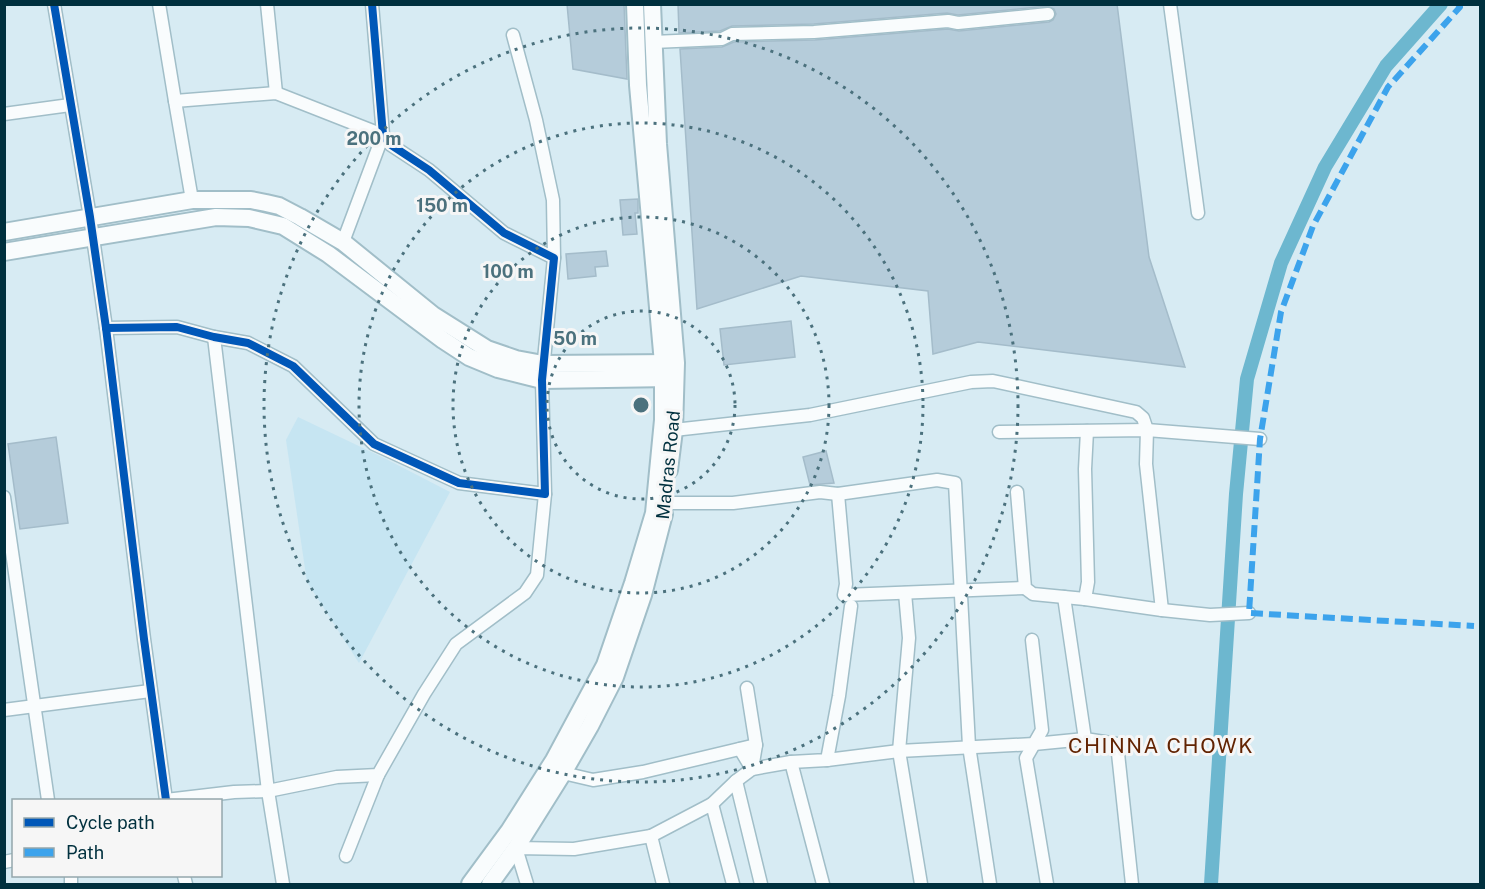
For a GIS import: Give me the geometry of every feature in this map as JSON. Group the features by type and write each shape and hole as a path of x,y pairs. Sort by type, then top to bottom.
{"main road":[{"path":"470,885 559,767 605,665 654,513 669,370 638,85 635,4"},
{"name":"Madras Road","path":"490,885 516,848 559,767 590,726 615,677 643,595 663,522 674,430 669,370 652,4"},
{"path":"4,232 192,200 266,202 300,217 343,242 433,315 460,333 487,349 543,372"},
{"path":"4,252 216,217 249,218 283,226 328,254 469,357 498,369 543,372 669,370"}],"street":[{"path":"54,4 106,328 150,691 166,799"},
{"path":"159,4 192,200"},
{"path":"267,4 276,93"},
{"path":"343,242 383,135 372,4"},
{"path":"1170,4 1198,213"},
{"path":"653,42 722,39 732,34 814,32 948,21 958,23 1048,14"},
{"path":"346,856 378,775 424,693 456,644 525,592 537,574 545,494 543,372 554,258 553,201 536,120 513,35"},
{"path":"175,101 276,93 383,135 391,145 429,170 504,233 554,258"},
{"path":"4,114 70,105"},
{"path":"106,328 177,327 214,337 248,342 292,366 374,444 459,483 545,494"},
{"path":"214,337 268,791 283,885"},
{"path":"674,430 810,415 938,387 993,381 1137,412 1143,418 1147,430 1146,464 1162,610"},
{"path":"999,432 1147,430 1260,439"},
{"path":"1085,599 1088,582 1085,469 1087,431"},
{"path":"665,503 733,503 820,492 838,494 937,480 955,483 969,746 990,885"},
{"path":"1017,492 1025,588"},
{"path":"838,494 846,584 844,595 1025,588 1033,594 1162,610 1219,614 1249,613"},
{"path":"4,497 7,534 48,799"},
{"path":"905,593 909,638 900,750 921,885"},
{"path":"1064,597 1085,739"},
{"path":"827,760 839,696 851,606"},
{"path":"1032,640 1042,730 1026,758 1047,885"},
{"path":"747,688 756,745 752,769"},
{"path":"4,710 150,691"},
{"path":"527,885 516,848 574,849 651,836 712,804 752,769 791,762 827,760 900,750 1034,744 1085,739 1117,744 1132,885"},
{"path":"559,767 593,780 643,772 756,745"},
{"path":"740,749 752,769"},
{"path":"791,762 823,885"},
{"path":"174,799 234,792 268,791 337,777 378,775"},
{"path":"736,781 761,885"},
{"path":"712,804 733,885"},
{"path":"651,836 663,885"}],"shaded area":[{"path":"298,417 450,492 359,663 307,582 286,440"}],"building":[{"path":"567,4 624,4 627,79 573,69"},
{"path":"678,4 1117,4 1149,257 1185,367 978,342 933,354 928,291 801,276 697,309 680,49 722,47 734,42 815,40 948,29 959,31 1049,22 1056,14 1054,9 1047,6 958,15 947,13 814,24 732,26 720,31 679,33"},
{"path":"638,199 638,213 635,213 637,234 623,235 620,200"},
{"path":"606,251 608,266 595,267 596,276 568,279 566,254"},
{"path":"791,321 795,357 724,365 720,329"},
{"path":"56,437 68,523 20,529 8,444"},
{"path":"826,451 834,483 810,485 803,457"}],"waterway":[{"path":"1211,884 1236,494 1247,379 1281,263 1325,167 1386,66 1441,4"}],"marked path":[{"path":"1458,4 1460,7 1388,87 1313,226 1281,312 1260,439 1249,613 1474,626"}],"cycle path":[{"path":"54,4 106,328 166,799"},
{"path":"106,328 177,327 248,343 293,366 374,444 459,483 545,494 542,380 554,258 504,233 429,170 391,145 383,135 372,4"}],"district":[{"name":"CHINNA CHOWK","path":"1161,745"}]}
